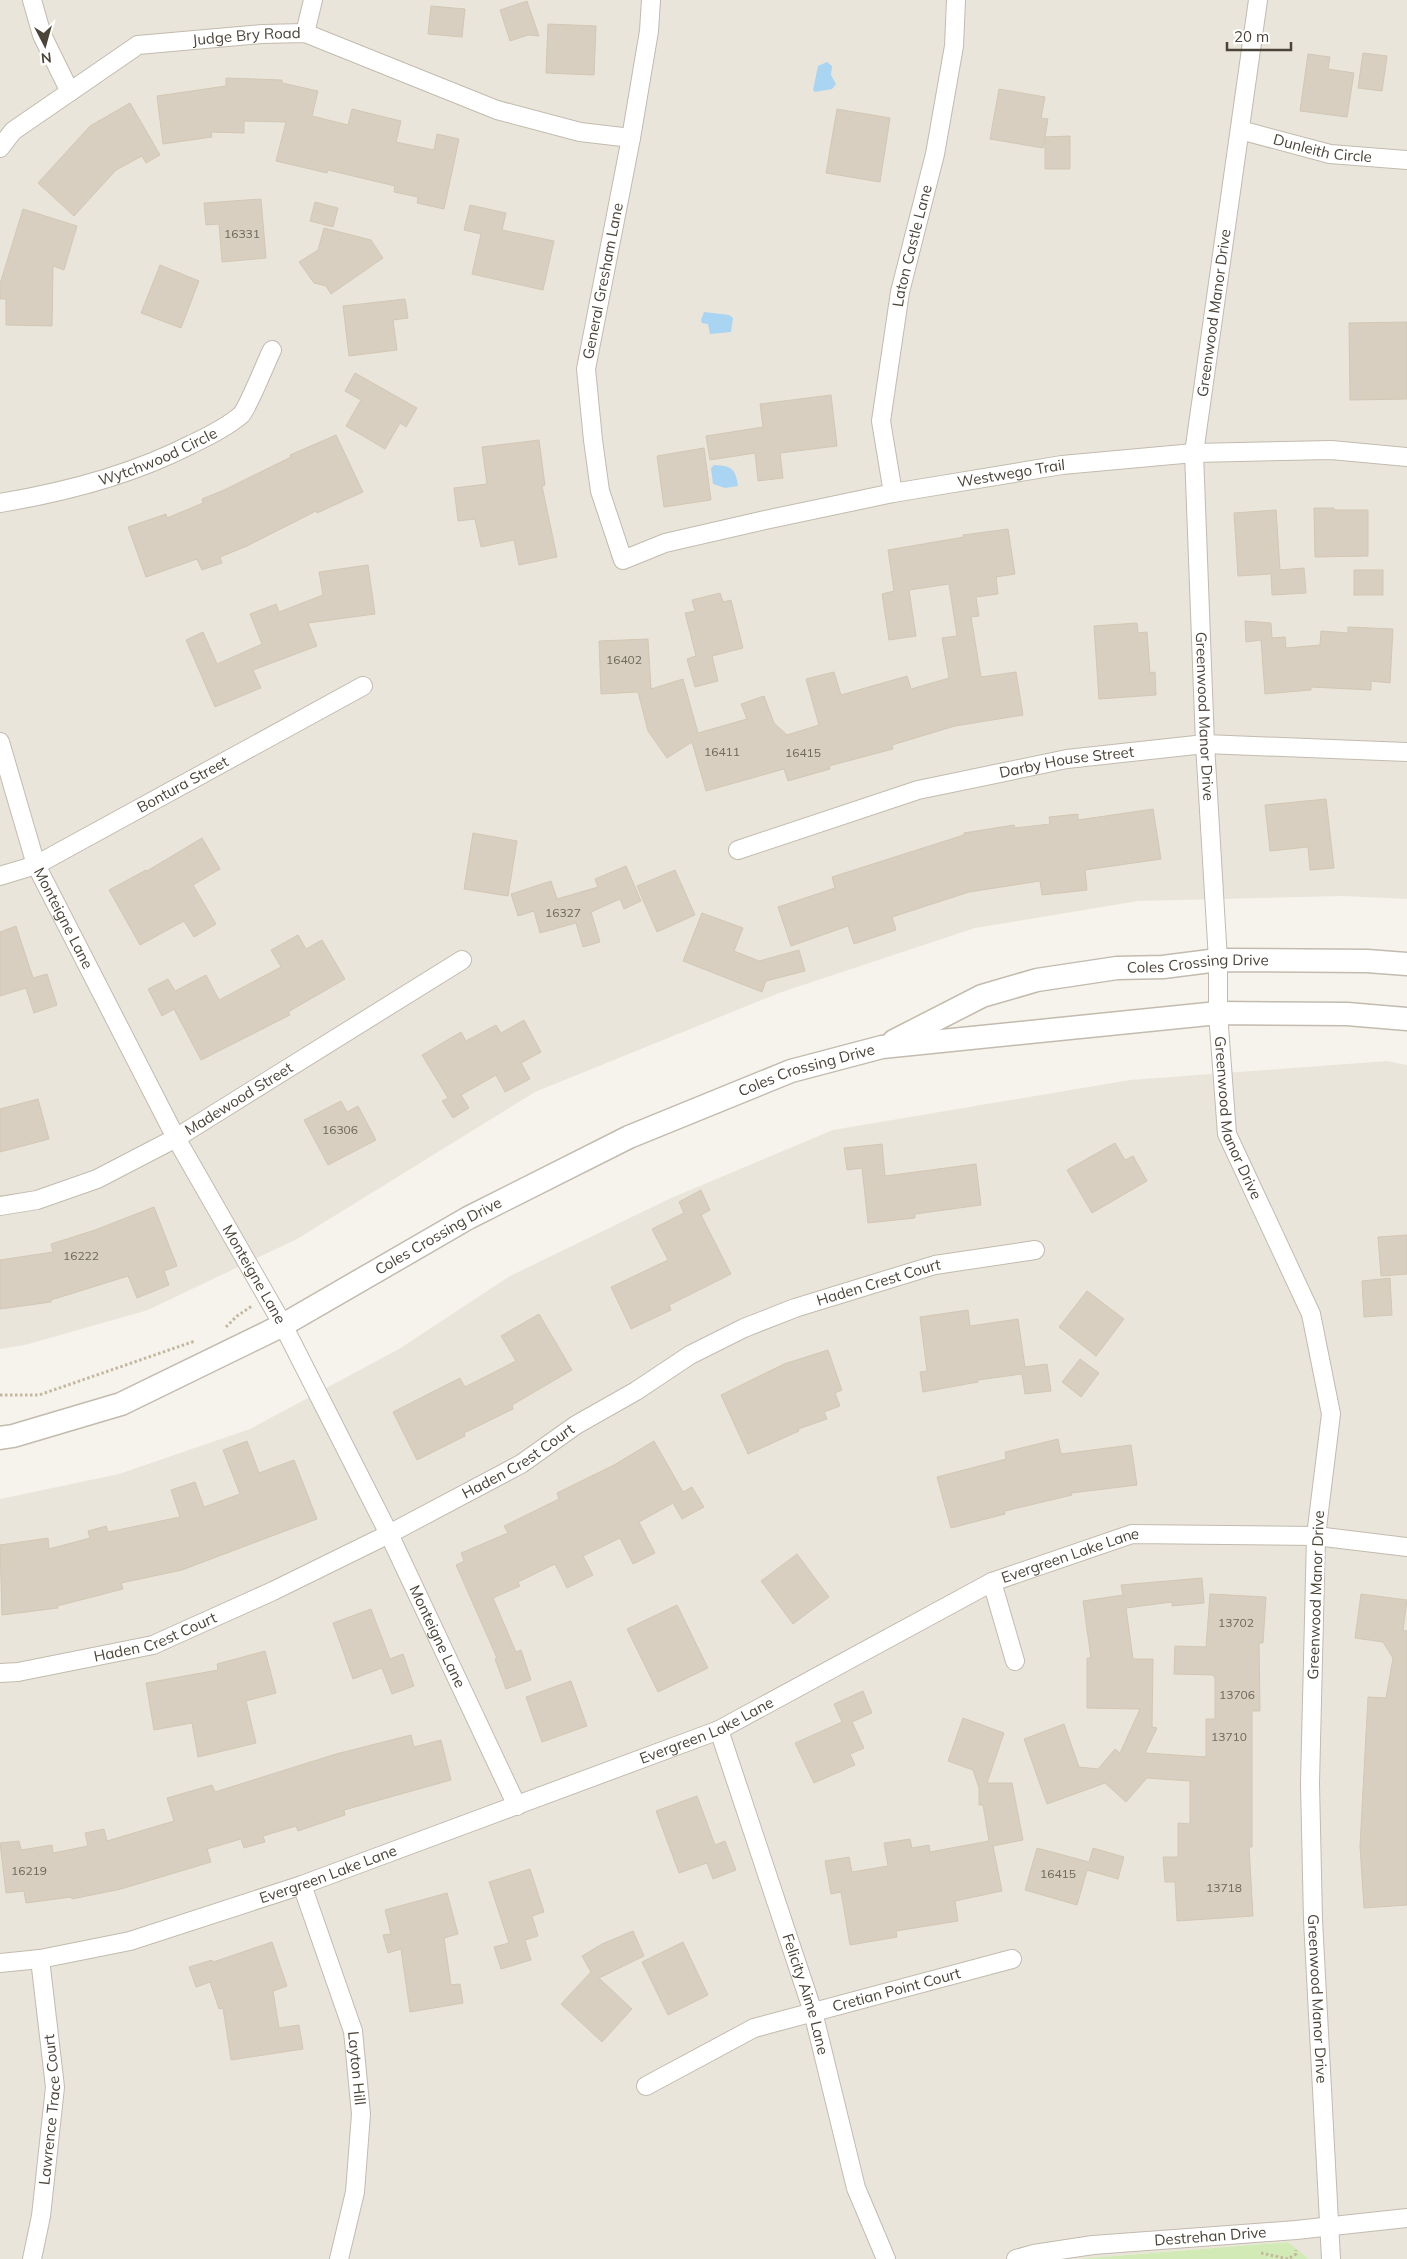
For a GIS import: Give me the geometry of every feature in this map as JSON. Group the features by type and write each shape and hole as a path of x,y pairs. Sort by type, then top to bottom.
{"street":[{"path":"32,0 42,35 70,92"},
{"path":"305,33 313,0"},
{"name":"General Gresham Lane","path":"623,560 600,491 586,368 631,138 649,31 651,0"},
{"name":"Laton Castle Lane","path":"893,493 882,421 900,292 935,154 954,46 956,0"},
{"name":"Greenwood Manor Drive","path":"1258,0 1194,452 1206,744 1218,960 1218,1013 1227,1134 1311,1314 1331,1414 1316,1536 1310,1783 1313,1920 1331,2259"},
{"name":"Judge Bry Road","path":"0,148 13,131 138,45 262,34 305,33 497,110 580,132 631,138"},
{"name":"Dunleith Circle","path":"1240,130 1330,154 1407,160"},
{"name":"Wytchwood Circle","path":"0,503 48,495 122,473 172,455 210,435 242,414 272,350"},
{"name":"Westwego Trail","path":"623,560 665,543 893,493 1062,465 1194,452 1331,450 1407,457"},
{"name":"Bontura Street","path":"0,876 36,864 363,686"},
{"name":"Monteigne Lane","path":"0,742 36,864 176,1138 283,1325 389,1534 517,1806"},
{"name":"Darby House Street","path":"738,850 918,790 1068,759 1206,744 1407,752"},
{"name":"Madewood Street","path":"0,1206 38,1200 97,1179 176,1138 462,960"},
{"name":"Coles Crossing Drive","path":"882,1047 982,996 1037,980 1117,968 1163,967 1218,960 1407,964"},
{"name":"Coles Crossing Drive","path":"0,1438 13,1436 121,1404 283,1325 468,1218 629,1137 791,1072 882,1047 1218,1013 1347,1014 1407,1019"},
{"name":"Haden Crest Court","path":"0,1673 18,1672 153,1645 273,1591 389,1534 521,1464 576,1425 636,1391 690,1356 744,1328 795,1308 935,1265 1035,1250"},
{"name":"Evergreen Lake Lane","path":"0,1963 40,1959 130,1941 302,1885 719,1730 992,1582 1132,1534 1316,1536 1407,1547"},
{"path":"992,1582 1015,1661"},
{"name":"Felicity Aime Lane","path":"719,1730 813,2012 856,2188 886,2259"},
{"name":"Layton Hill","path":"302,1885 353,2032 361,2114 355,2192 339,2259"},
{"name":"Lawrence Trace Court","path":"32,2259 41,2216 55,2087 40,1959"},
{"name":"Cretian Point Court","path":"646,2086 754,2028 1012,1959"},
{"name":"Destrehan Drive","path":"1016,2259 1034,2254 1093,2245 1296,2230 1328,2225 1407,2218"}],"path":[{"path":"220,1333 237,1316 266,1296"},
{"path":"0,1395 39,1395 202,1339"},
{"path":"1259,2253 1288,2259"}],"shaded area":[{"path":"0,0 1407,0 1407,899 1343,896 1138,901 975,928 779,993 535,1092 297,1239 148,1310 25,1345 0,1349"},
{"path":"1387,1061 1407,1065 1407,2259 1309,2259 1288,2242 1077,2259 0,2259 0,1499 119,1474 250,1429 399,1349 510,1276 671,1198 833,1130 1130,1080"}],"green space":[{"path":"1288,2242 1309,2259 1077,2259"}],"water":[{"path":"827,62 832,66 831,75 836,84 832,89 815,92 813,90 818,66"},
{"path":"704,312 729,315 733,318 731,332 710,334 708,324 702,323 701,320"},
{"path":"714,465 732,469 736,475 738,486 725,488 713,484 711,468"}],"building":[{"path":"527,1 539,36 528,35 510,41 500,10"},
{"path":"431,6 465,9 462,37 428,34"},
{"path":"548,24 596,26 594,75 546,73"},
{"path":"1363,53 1387,56 1382,91 1358,88"},
{"path":"1308,54 1330,57 1328,69 1354,73 1347,117 1300,111"},
{"path":"226,78 282,80 282,83 318,91 312,116 348,125 352,109 401,121 396,142 434,150 437,134 459,139 444,209 417,203 418,197 394,192 395,186 328,170 327,173 276,161 286,122 244,121 244,133 211,132 212,137 163,144 157,96 226,86"},
{"path":"999,89 1045,97 1041,118 1048,119 1043,148 990,139"},
{"path":"130,103 160,155 146,163 142,156 116,170 74,216 38,183 90,126"},
{"path":"837,109 890,118 880,182 826,173"},
{"path":"1070,136 1070,169 1045,169 1045,137"},
{"path":"261,199 266,258 222,262 219,224 206,225 204,203"},
{"path":"315,202 338,208 333,227 310,221"},
{"path":"470,205 506,213 502,230 554,241 543,290 472,274 481,234 464,230"},
{"path":"23,209 77,226 64,270 53,266 52,326 6,325 6,299 0,299 0,284"},
{"path":"324,228 371,240 383,258 331,294 326,286 314,283 299,262 318,250"},
{"path":"160,265 199,281 181,328 141,313"},
{"path":"405,299 408,318 393,320 397,350 349,356 343,306"},
{"path":"1407,322 1407,399 1350,400 1349,323"},
{"path":"355,373 417,408 406,427 400,423 385,449 346,426 361,400 345,391"},
{"path":"831,395 837,446 780,453 783,478 758,481 755,453 710,460 706,436 763,427 760,404"},
{"path":"336,435 363,492 317,513 316,511 247,546 220,557 222,563 202,570 197,559 146,577 128,527 166,514 167,518 203,503 202,499 291,457 290,455"},
{"path":"539,440 545,485 542,486 557,557 519,565 514,540 481,547 475,519 458,521 454,488 487,484 482,447"},
{"path":"704,448 711,500 664,507 657,456"},
{"path":"1314,508 1368,510 1368,556 1315,557"},
{"path":"1276,510 1280,570 1304,568 1306,593 1272,595 1271,574 1238,576 1234,513"},
{"path":"1008,529 1015,574 996,577 998,594 976,597 979,616 971,617 981,677 1016,672 1023,715 955,726 892,745 893,749 829,766 830,769 788,781 784,769 706,791 692,742 667,758 648,731 638,692 601,694 599,641 648,639 651,689 683,679 698,733 747,719 741,704 764,696 774,723 787,735 819,725 806,679 834,672 841,695 907,676 911,689 949,678 942,638 957,636 949,584 909,590 916,636 889,640 882,594 894,591 888,550 964,537 963,535"},
{"path":"368,565 375,614 308,623 317,646 253,670 261,688 215,707 186,640 203,632 217,664 262,644 250,614 276,604 279,612 323,595 319,572"},
{"path":"1354,570 1383,570 1383,595 1354,595"},
{"path":"720,593 723,602 731,600 743,648 712,656 718,681 695,687 687,659 696,656 685,613 695,611 692,600"},
{"path":"1245,621 1271,623 1272,638 1285,637 1286,648 1320,645 1321,631 1348,633 1348,627 1393,629 1390,683 1371,681 1371,690 1311,687 1311,690 1265,694 1261,640 1246,642"},
{"path":"1137,623 1138,633 1147,632 1150,673 1155,672 1156,695 1099,699 1094,626"},
{"path":"1326,799 1334,868 1310,870 1308,847 1270,851 1265,805"},
{"path":"1153,809 1161,859 1085,870 1087,890 1042,895 1040,881 969,892 892,917 896,930 854,944 848,926 791,946 778,907 835,888 832,877 964,835 964,833 1014,825 1015,828 1050,824 1049,817 1078,814 1078,820"},
{"path":"473,833 517,841 508,896 464,889"},
{"path":"202,838 220,869 193,885 216,924 194,937 184,921 140,945 109,890 147,871"},
{"path":"626,866 641,901 624,909 620,899 591,912 600,942 583,947 576,923 540,933 534,911 518,916 511,894 551,881 557,899 598,887 595,879"},
{"path":"675,870 695,915 657,932 637,886"},
{"path":"702,913 743,928 734,951 759,961 799,950 805,971 766,981 762,992 683,961"},
{"path":"16,926 33,978 47,974 57,1005 34,1013 26,988 0,996 0,932"},
{"path":"298,935 306,949 322,940 345,979 288,1012 290,1015 201,1060 174,1009 162,1016 148,989 168,979 175,991 206,975 219,1000 281,967 271,950"},
{"path":"524,1020 541,1052 521,1063 530,1079 505,1092 496,1075 461,1095 469,1108 453,1118 442,1101 448,1098 422,1055 461,1032 466,1041 496,1025 501,1033"},
{"path":"38,1099 49,1139 0,1152 0,1109"},
{"path":"341,1101 347,1112 358,1106 376,1140 328,1165 304,1120"},
{"path":"1115,1143 1125,1160 1133,1156 1147,1181 1092,1213 1067,1170"},
{"path":"882,1144 885,1176 976,1164 981,1205 915,1214 915,1218 868,1223 862,1168 847,1170 844,1148"},
{"path":"701,1190 710,1210 701,1215 731,1274 669,1305 671,1310 631,1329 611,1287 668,1260 652,1229 684,1213 679,1202"},
{"path":"154,1207 177,1266 164,1271 169,1285 137,1298 128,1276 51,1300 51,1302 0,1309 0,1260 53,1252 51,1244 95,1230"},
{"path":"1407,1235 1407,1274 1381,1276 1378,1237"},
{"path":"1390,1278 1392,1315 1364,1317 1362,1281"},
{"path":"1087,1291 1124,1319 1096,1356 1059,1327"},
{"path":"968,1310 970,1326 1018,1319 1025,1367 1047,1364 1051,1391 1025,1394 1022,1374 978,1380 978,1382 923,1392 920,1372 927,1371 920,1317"},
{"path":"539,1314 572,1370 512,1405 513,1409 464,1433 465,1436 417,1460 393,1412 460,1378 465,1387 516,1361 501,1336"},
{"path":"828,1350 842,1390 835,1393 840,1406 824,1412 827,1419 798,1429 799,1431 748,1454 721,1395 784,1364"},
{"path":"1080,1359 1099,1373 1081,1397 1062,1382"},
{"path":"1058,1439 1061,1454 1131,1445 1137,1485 1071,1493 1072,1495 1005,1511 1005,1514 951,1528 937,1477 1006,1459 1005,1452"},
{"path":"247,1441 259,1473 294,1460 317,1519 182,1570 121,1583 123,1589 57,1606 58,1608 2,1615 0,1545 48,1538 49,1549 90,1538 88,1531 106,1526 108,1532 180,1517 171,1490 195,1482 204,1507 240,1494 223,1450"},
{"path":"654,1441 683,1492 692,1487 704,1507 682,1519 673,1503 639,1522 655,1553 633,1564 620,1538 583,1556 593,1575 567,1588 555,1564 518,1582 520,1586 493,1598 516,1652 521,1650 531,1680 506,1689 495,1659 497,1658 456,1565 464,1561 461,1553 508,1533 504,1526 559,1499 557,1493 614,1465"},
{"path":"797,1554 829,1597 793,1624 761,1581"},
{"path":"1202,1578 1204,1603 1172,1606 1172,1602 1126,1608 1133,1659 1153,1659 1152,1727 1157,1728 1145,1753 1206,1757 1206,1719 1215,1719 1215,1678 1213,1675 1174,1674 1175,1646 1206,1647 1210,1594 1266,1597 1263,1643 1259,1643 1260,1711 1252,1711 1252,1847 1249,1847 1253,1916 1177,1921 1175,1882 1165,1882 1163,1857 1178,1857 1178,1823 1190,1824 1190,1781 1147,1778 1126,1802 1105,1783 1047,1804 1024,1739 1064,1724 1079,1767 1098,1769 1115,1749 1120,1753 1140,1709 1087,1708 1087,1658 1091,1658 1083,1601 1123,1595 1121,1585"},
{"path":"1361,1594 1407,1600 1403,1630 1407,1631 1407,1905 1364,1908 1360,1846 1368,1697 1386,1698 1393,1658 1383,1642 1355,1638"},
{"path":"677,1605 708,1668 658,1692 627,1629"},
{"path":"371,1609 390,1659 403,1654 414,1686 392,1694 382,1668 353,1679 333,1623"},
{"path":"265,1651 276,1693 246,1701 256,1743 198,1757 192,1723 154,1730 146,1683 218,1670 217,1664"},
{"path":"571,1681 587,1726 542,1742 526,1697"},
{"path":"863,1691 872,1713 852,1722 864,1748 850,1754 855,1765 814,1783 795,1743 842,1722 834,1704"},
{"path":"963,1718 1004,1733 987,1783 1012,1783 1023,1840 993,1846 1002,1891 955,1901 958,1921 896,1931 897,1937 850,1945 841,1892 831,1894 825,1861 849,1857 852,1872 888,1866 884,1843 910,1839 912,1848 929,1845 930,1852 989,1841 983,1805 979,1805 979,1788 973,1770 948,1761"},
{"path":"411,1735 414,1747 441,1740 451,1780 344,1810 345,1815 298,1831 296,1826 263,1836 265,1842 244,1848 241,1839 207,1849 211,1862 121,1889 72,1899 71,1897 26,1903 24,1891 6,1893 0,1843 19,1841 21,1850 52,1845 53,1853 88,1846 85,1833 104,1829 107,1841 174,1821 167,1798 212,1785 215,1792 336,1754"},
{"path":"697,1796 715,1845 725,1841 736,1870 713,1879 707,1863 679,1873 656,1811"},
{"path":"1037,1848 1089,1862 1093,1848 1124,1857 1118,1879 1087,1870 1077,1905 1025,1890"},
{"path":"530,1869 544,1912 532,1916 538,1936 525,1940 531,1960 501,1969 494,1947 509,1943 489,1882"},
{"path":"447,1893 458,1934 444,1938 451,1985 460,1984 463,2003 410,2012 401,1949 388,1953 383,1935 391,1934 385,1910"},
{"path":"633,1931 644,1956 599,1978 632,2009 602,2042 561,2004 591,1972 582,1956 602,1944"},
{"path":"272,1942 287,1986 273,1991 279,2028 299,2025 303,2049 231,2060 223,2008 219,2009 210,1982 196,1987 189,1967 212,1960 213,1962"},
{"path":"683,1942 708,1995 668,2015 642,1962"}]}
